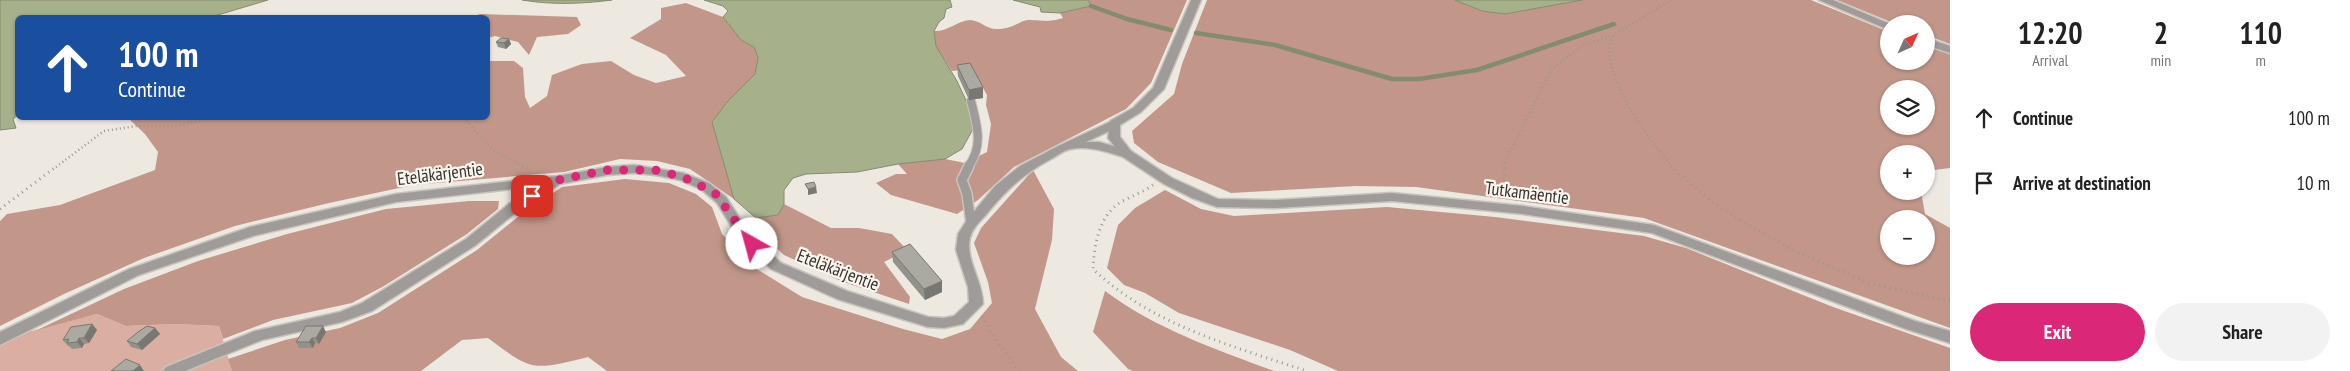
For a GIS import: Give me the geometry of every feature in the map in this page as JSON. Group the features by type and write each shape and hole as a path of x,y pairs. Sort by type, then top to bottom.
{"street":[{"path":"976,304 976,285 965,259 962,241 971,224 999,190 1012,178 1041,158 1073,145 1137,110 1158,89 1196,0"},
{"path":"1824,0 1880,24"},
{"path":"1935,44 1950,50"},
{"name":"Tutkamäentie","path":"1114,124 1114,138 1127,154 1196,196 1217,203 1276,204 1392,197 1501,208 1654,229 1911,325 1950,337"},
{"path":"1073,145 1099,146 1127,154"},
{"name":"Eteläkärjentie","path":"0,339 134,272 250,232 396,198 558,180 607,170 634,169 655,170 683,177 715,193 749,240 776,266 842,295 928,322 944,323 958,320 976,304"},
{"path":"171,371 260,335 342,317 367,307 471,242 515,206 558,180"}],"lane":[{"path":"971,100 979,131 978,146 974,159 962,180 967,194 971,224"}],"path":[{"path":"1671,0 1652,13 1619,29 1612,36 1608,48 1627,104 1647,137 1679,174 1722,209 1794,252 1868,282 1950,301"},
{"path":"1501,208 1505,162 1552,69 1581,46 1612,36"},
{"path":"0,209 104,131 136,126 177,126 202,120"},
{"path":"466,120 483,143 505,159 558,180"},
{"path":"1164,178 1145,191 1113,207 1105,217 1093,253 1093,269 1105,283 1152,314 1218,341 1307,371"},
{"path":"976,304 990,331 1020,371"}],"shaded area":[{"path":"0,0 268,0 218,15 15,15 15,117 13,119 16,128 0,130"},
{"path":"522,0 612,0 544,3"},
{"path":"704,0 950,0 952,7 946,9 944,18 939,22 934,31 936,46 957,81 971,111 973,129 962,149 945,159 898,164 857,172 806,174 793,178 784,190 784,204 778,215 756,218 734,199 712,122 727,102 755,74 758,58 754,47 741,40 723,17 728,11 723,6"},
{"path":"1013,0 1088,0 1091,6 1060,13 1041,12 1040,7"},
{"path":"1088,0 1187,0 1151,83 1126,109 1014,167 978,200 957,214 891,195 876,183 896,174 907,174 898,164 945,159 965,163 987,152 991,124 986,105 987,95 972,69 952,71 936,47 934,31 944,30 960,22 970,20 977,21 989,28 1001,29 1028,20 1057,20 1063,18 1060,13 1091,6"},
{"path":"1207,0 1455,0 1482,11 1505,14 1582,0 1811,0 1880,28 1880,70 1935,70 1935,49 1950,54 1950,168 1935,170 1935,145 1880,145 1880,200 1923,200 1924,210 1880,210 1880,265 1935,265 1935,220 1950,228 1950,328 1644,218 1416,187 1356,186 1231,193 1158,162 1134,143 1132,131 1174,94 1182,64"},
{"path":"1455,0 1582,0 1505,14 1482,11"},
{"path":"1837,0 1950,0 1950,44 1935,38 1935,15 1880,15 1880,17"},
{"path":"686,3 723,17 741,40 754,47 758,58 755,74 727,102 712,122 734,199 690,169 657,161 620,159 564,172 413,185 235,226 144,258 64,294 0,326 0,221 7,214 60,205 155,170 158,152 145,134 130,120 490,120 490,61 514,61 523,68 525,97 530,108 547,96 552,75 582,64 611,61 634,75 656,83 686,76 666,55 630,38 661,19 661,8"},
{"path":"480,14 577,17 581,25 568,34 537,37 529,55 518,42 495,36 490,37 490,15 477,15"},
{"path":"1033,170 1054,209 1052,240 1035,309 1061,357 1078,371 607,371 588,357 555,365 534,365 514,357 488,338 462,340 421,371 232,371 228,359 285,340 340,328 378,313 477,250 524,212 562,187 625,179 669,183 696,194 712,207 722,234 755,268 802,297 903,329 942,339 970,329 992,303 988,282 974,243 981,228"},
{"path":"1165,190 1201,209 1234,216 1387,207 1495,217 1644,236 1686,248 1833,307 1950,348 1950,371 1338,371 1290,350 1179,313 1145,293 1124,285 1107,268 1118,225 1135,208"},
{"path":"469,201 499,201 498,209 467,234 384,286 352,303 273,320 223,339 219,326 176,324 126,326 97,314 37,330 124,289 198,261 287,234 386,209"},
{"path":"784,204 831,228 859,228 892,234 907,250 884,262 910,297 909,304 841,281 784,255 767,239 756,218 778,215"},
{"path":"1105,291 1145,316 1186,337 1274,371 1133,371 1128,369 1093,332"},
{"path":"97,314 126,326 176,324 219,326 232,371 0,371 0,339"}],"building":[{"path":"501,38 509,39 504,43 496,42"},
{"path":"970,63 983,87 969,90 957,65"},
{"path":"814,182 816,187 808,189 805,184"},
{"path":"910,244 942,281 924,289 892,252"},
{"path":"92,324 84,338 79,338 77,342 67,343 69,339 63,340 71,327"},
{"path":"147,326 155,328 137,344 127,341 138,332"},
{"path":"306,326 323,326 316,338 312,338 309,342 296,342"},
{"path":"126,359 140,365 133,371 111,371"}],"waterway":[{"path":"1091,6 1127,19 1171,30"},
{"path":"1196,33 1275,45 1392,79 1419,79 1477,70 1614,24"}],"route":[{"path":"532,196 558,180 607,170 655,170 683,177 705,186 715,193 722,200 743,234 752,244"}]}
